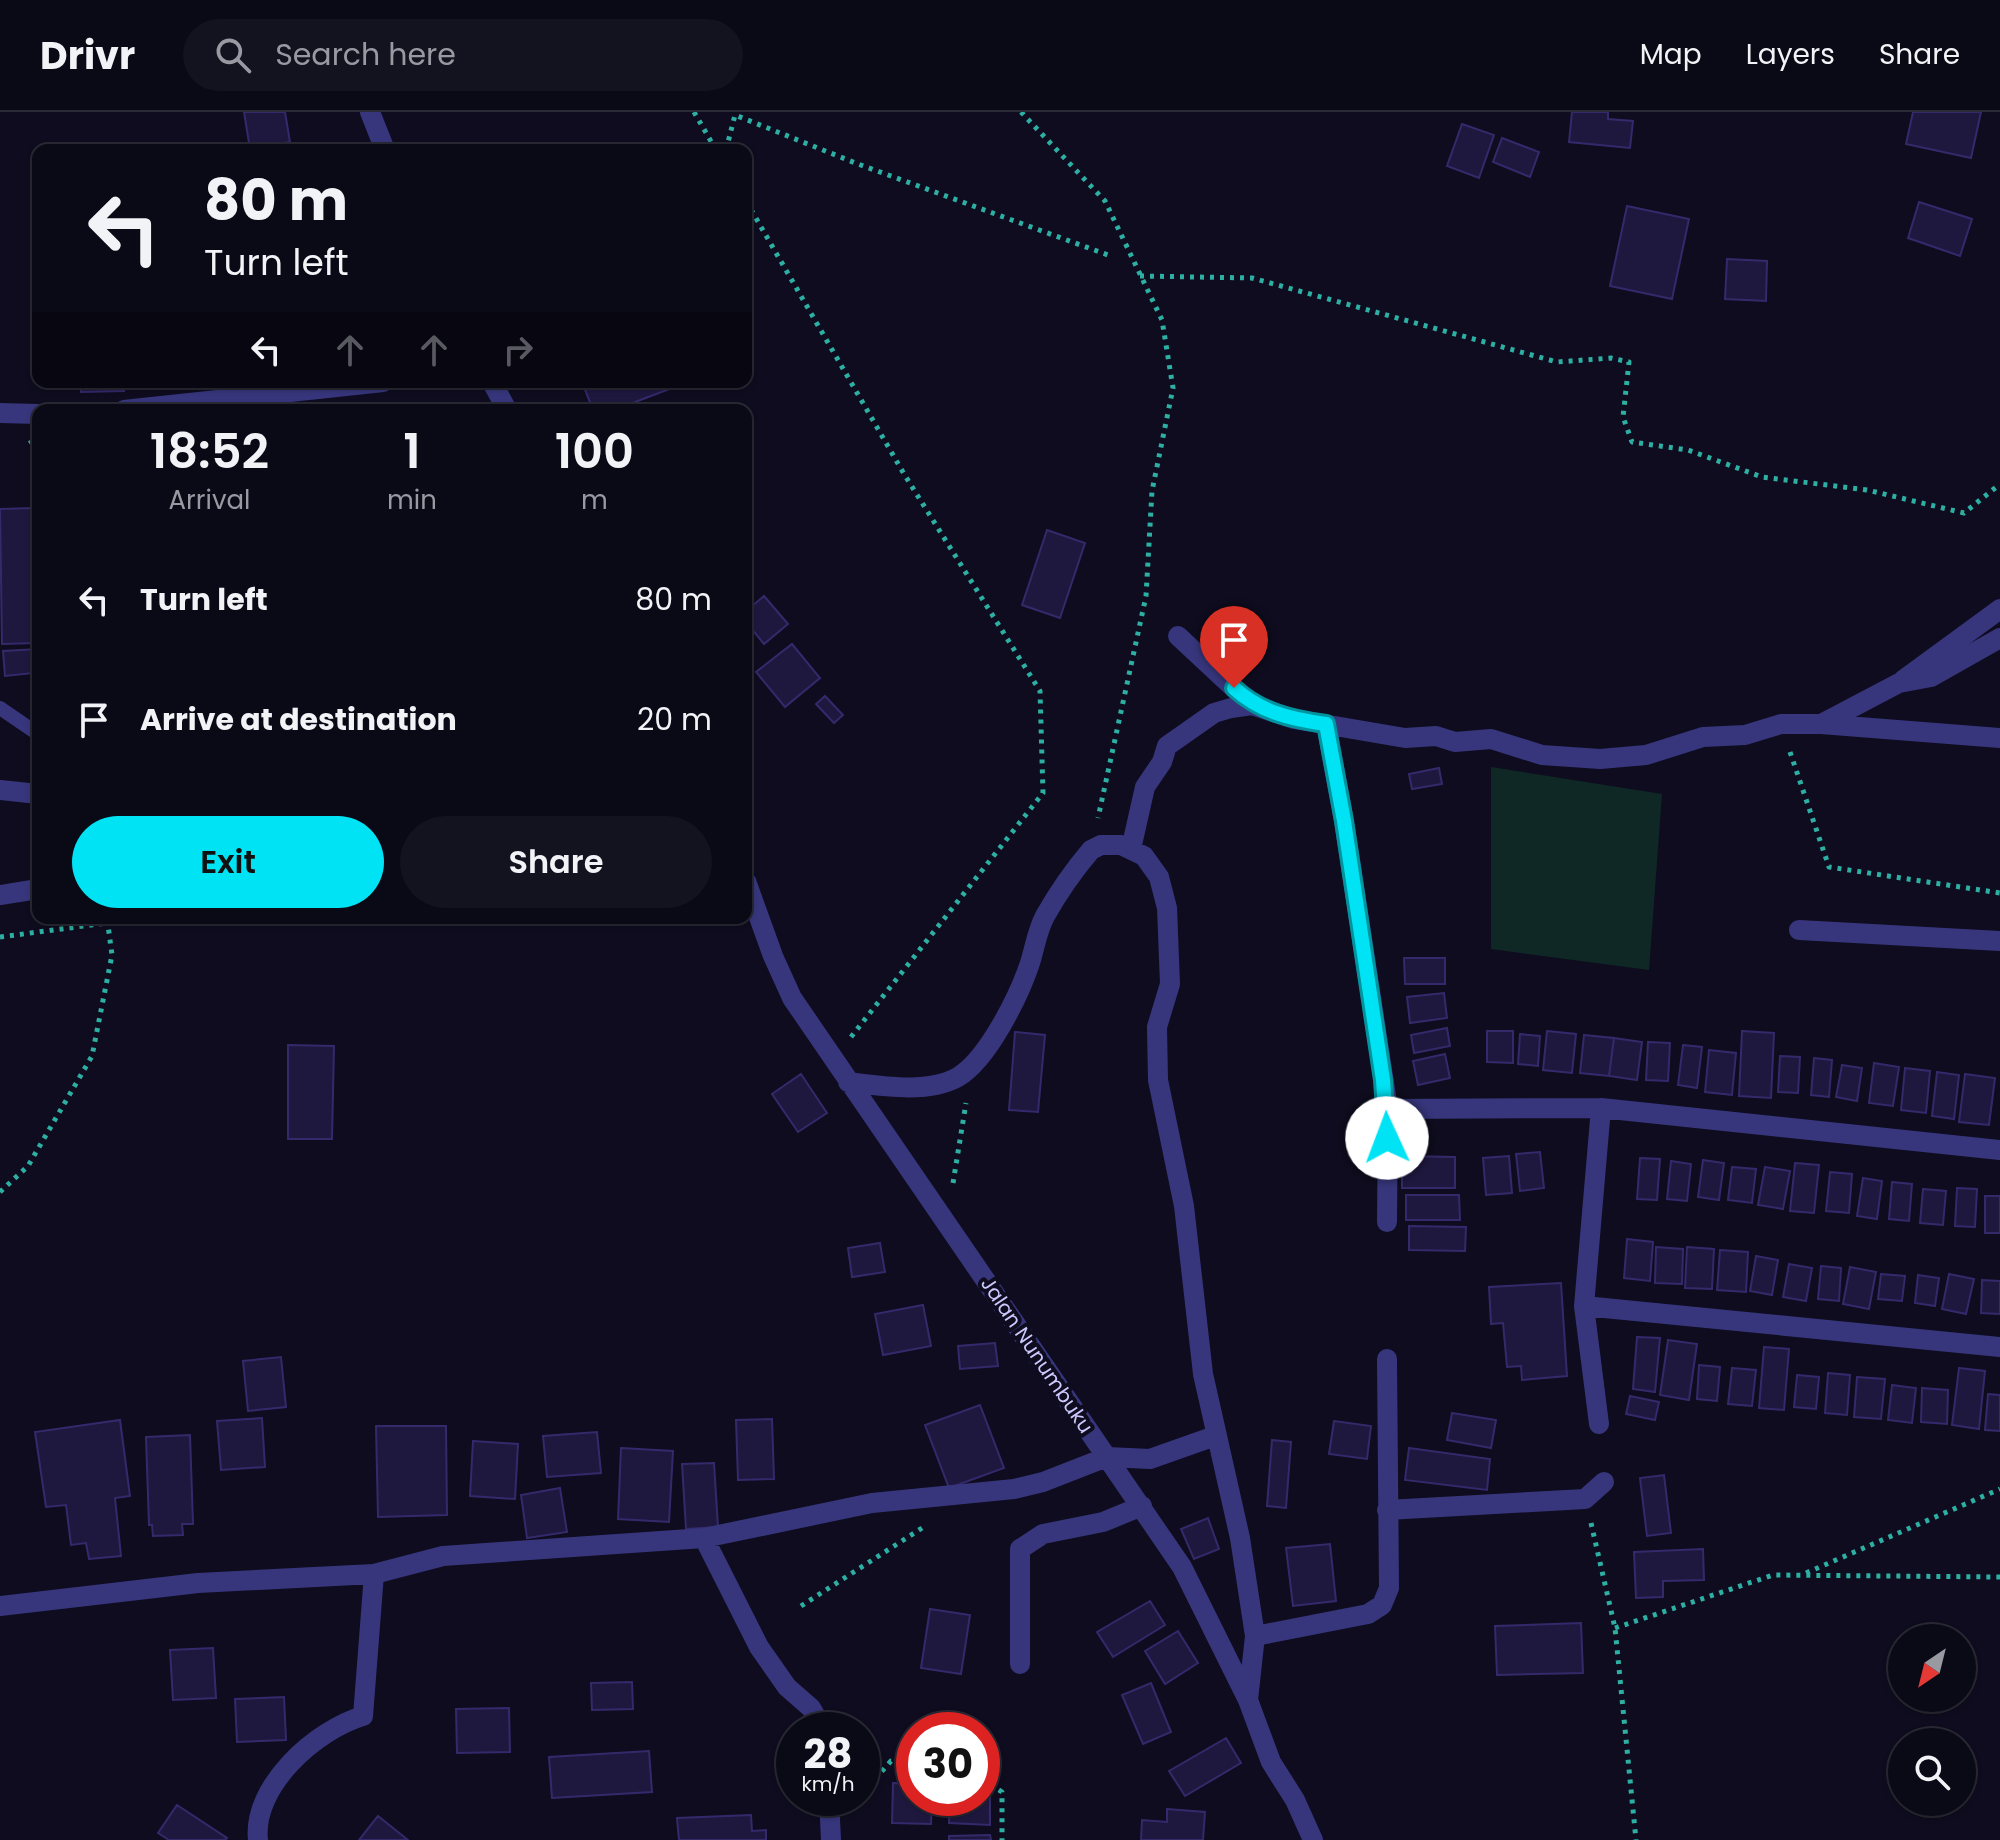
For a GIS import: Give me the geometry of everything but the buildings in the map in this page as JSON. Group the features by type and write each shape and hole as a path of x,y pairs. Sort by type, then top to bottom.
{"street":[{"path":"370,112 383,144"},
{"path":"180,404 328,388"},
{"path":"0,413 32,414"},
{"path":"1821,724 1899,683 2000,609"},
{"path":"1178,636 1252,705 1294,719 1405,738 1436,736 1455,742 1491,739 1542,755 1600,759 1646,755 1703,737 1745,735 1781,724 1821,724 2000,738"},
{"path":"1899,683 1931,677 2000,638"},
{"path":"1131,849 1145,787 1162,762 1167,746 1214,713 1252,705"},
{"path":"1326,724 1388,1109 1387,1222"},
{"path":"0,790 32,793"},
{"path":"848,1082 883,1086 942,1083 972,1065 1000,1027 1022,985 1045,917 1091,850 1110,844 1131,849 1153,866 1167,908 1170,984 1157,1027 1158,1080 1184,1206 1203,1374 1240,1538 1255,1636 1248,1700"},
{"path":"6,897 32,890"},
{"name":"Jalan Nunumbuku","path":"752,898 792,998 1182,1567 1248,1700 1271,1762 1295,1800 1313,1840"},
{"path":"1799,930 2000,941"},
{"path":"1388,1109 1601,1108 2000,1150"},
{"path":"1599,1424 1584,1306 1601,1108"},
{"path":"1584,1306 2000,1347"},
{"path":"1255,1636 1368,1614 1382,1605 1389,1588 1387,1359"},
{"path":"0,1606 198,1583 374,1574 443,1556 704,1538 872,1503 1043,1482 1107,1457 1150,1459 1215,1436"},
{"path":"1387,1510 1585,1499 1604,1482"},
{"path":"1020,1664 1020,1549 1043,1534 1103,1522 1142,1506"},
{"path":"704,1538 759,1647 787,1687 813,1712"},
{"path":"258,1840 263,1804 285,1771 329,1733 363,1716 374,1574"},
{"path":"830,1816 831,1840"}],"lane":[{"path":"0,708 32,730"}],"path":[{"path":"694,112 713,144"},
{"path":"1021,112 1105,201 1162,320 1173,388 1152,491 1146,596 1091,850"},
{"path":"728,144 735,115 858,164 1108,255"},
{"path":"752,211 904,474 1040,691 1043,793 833,1059"},
{"path":"1140,276 1252,278 1557,362 1611,358 1629,362 1623,417 1632,442 1688,450 1762,477 1867,490 1964,513 2000,484"},
{"path":"1781,724 1829,867 2000,893"},
{"path":"0,937 82,924"},
{"path":"0,1192 28,1166 92,1056 112,955 108,924"},
{"path":"947,1220 972,1065"},
{"path":"1802,1575 2000,1489"},
{"path":"801,1606 972,1493"},
{"path":"1585,1499 1615,1628 1636,1840"},
{"path":"1615,1628 1773,1575 2000,1577"},
{"path":"880,1774 891,1761 896,1761"},
{"path":"1000,1791 1002,1840"}],"green space":[{"path":"1491,767 1662,794 1649,970 1491,949"}],"route":[{"path":"1234,688 1252,705 1294,719 1326,724 1388,1109 1387,1138"}]}
